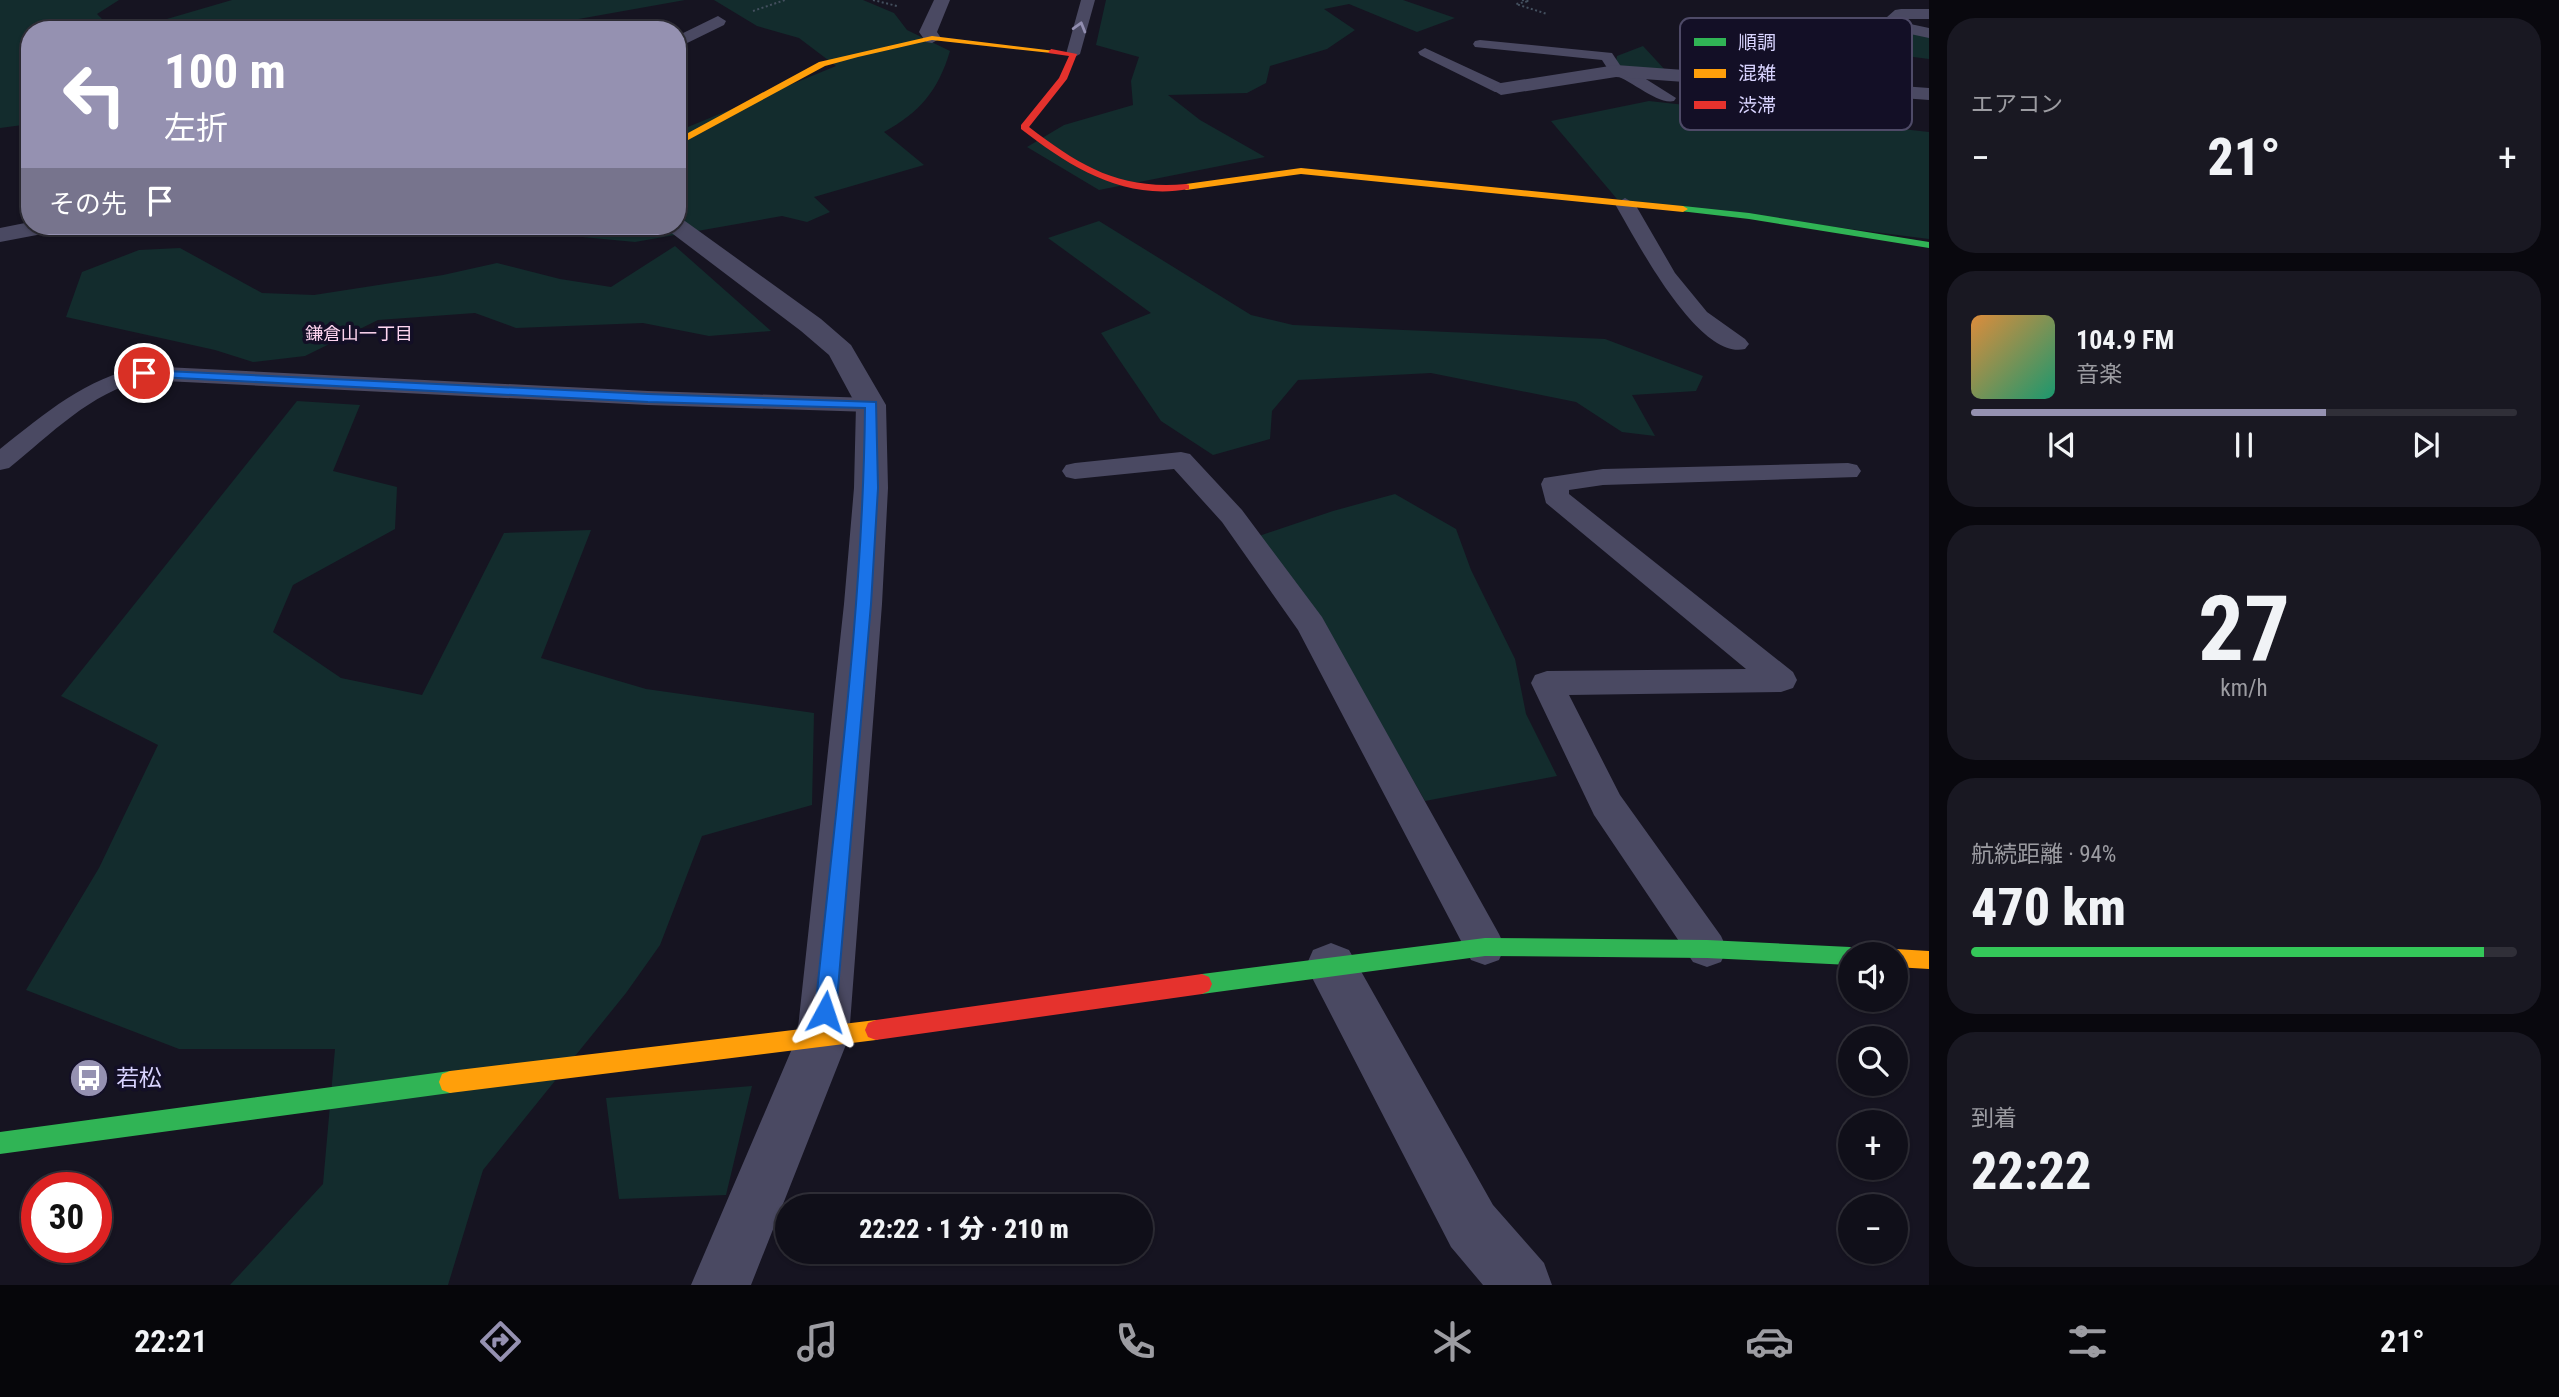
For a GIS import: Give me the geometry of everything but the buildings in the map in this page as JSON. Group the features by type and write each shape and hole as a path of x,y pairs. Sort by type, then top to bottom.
{"street":[{"path":"932,38 928,32 942,0"},
{"path":"1896,18 1901,14 1929,14"},
{"path":"686,38 718,22"},
{"path":"686,138 822,64 932,38 1073,54 1063,79 1024,127 1055,152 1102,180 1121,186 1160,191 1301,171 1749,216 1929,245"},
{"path":"1501,89 1620,72 1680,76"},
{"path":"0,235 21,231"},
{"path":"686,233 811,325 841,351 871,405 871,488 864,591 823,1037 721,1285"},
{"path":"0,1143 424,1085 823,1037 1331,965 1485,947 1707,949 1838,955"},
{"path":"1908,959 1929,960"},
{"path":"1331,965 1472,1226 1522,1285"}],"lane":[{"path":"1073,54 1088,0"},
{"path":"1480,44 1608,56 1620,72 1668,97"},
{"path":"1425,52 1501,89"},
{"path":"1475,93 1501,89"},
{"path":"1626,204 1666,275 1699,317 1737,344"},
{"path":"0,462 100,386 125,375 144,373 648,398 871,405"},
{"path":"1075,471 1181,460 1232,516 1311,625 1485,947"},
{"path":"1707,949 1607,805 1547,683 1781,680 1556,497 1554,484 1603,477 1848,471"}],"green space":[{"path":"0,0 119,0 97,14 104,21 21,21 21,125 0,128"},
{"path":"232,0 685,0 567,21 160,21"},
{"path":"714,0 863,0 894,13 907,30 950,51 940,78 926,99 908,117 884,132 924,165 814,197 830,212 807,222 782,216 686,233 686,128 836,66 799,38 757,26"},
{"path":"1106,0 1403,0 1455,18 1417,32 1349,4 1324,9 1355,30 1327,49 1270,66 1266,83 1247,93 1168,95 1200,120 1265,157 1099,190 1027,147 1064,125 1133,105 1131,81 1139,57 1096,45"},
{"path":"1912,32 1929,35 1929,59 1912,57"},
{"path":"1643,46 1667,72 1621,66 1616,62 1617,56"},
{"path":"1649,101 1680,104 1680,130 1929,132 1929,239 1617,199 1551,121"},
{"path":"1099,221 1251,315 1293,325 1605,339 1703,376 1696,391 1632,395 1655,436 1622,432 1576,402 1431,373 1298,380 1272,411 1270,439 1213,455 1161,421 1101,333 1151,313 1048,238"},
{"path":"561,235 675,235 635,242"},
{"path":"675,246 771,331 709,336 643,323 516,328 475,313 378,320 305,356 253,362 215,350 66,317 82,272 139,250 180,248 262,293 314,295 443,275 497,263 560,279 611,287"},
{"path":"297,401 360,405 333,471 397,487 395,529 293,585 273,632 341,678 422,695 504,533 591,530 541,658 646,689 814,713 812,805 702,836 660,945 626,993 483,1170 448,1285 230,1285 323,1184 335,1049 179,1049 26,990 99,868 158,745 61,696"},
{"path":"1395,494 1456,529 1471,570 1515,659 1526,714 1557,776 1425,801 1324,624 1259,536"},
{"path":"752,1086 726,1195 619,1199 606,1098"}],"traffic: fast":[{"path":"1683,209 1749,216 1929,245"},
{"path":"1202,984 1485,947 1707,949 1838,955"},
{"path":"0,1143 450,1082"}],"traffic: slow":[{"path":"686,138 822,64 858,55 932,38 1051,51"},
{"path":"1186,187 1301,171 1683,209"},
{"path":"1908,959 1929,960"},
{"path":"450,1082 876,1030"}],"traffic: jam":[{"path":"1051,51 1073,54 1063,79 1024,127 1061,155 1099,176 1139,187 1186,187"},
{"path":"876,1030 1202,984"}],"place":[{"name":"若松","path":"89,1078"}],"district":[{"name":"鎌倉山一丁目","path":"359,334"}],"route":[{"path":"144,373 648,398 871,405 871,488 863,604 825,1012"}]}
